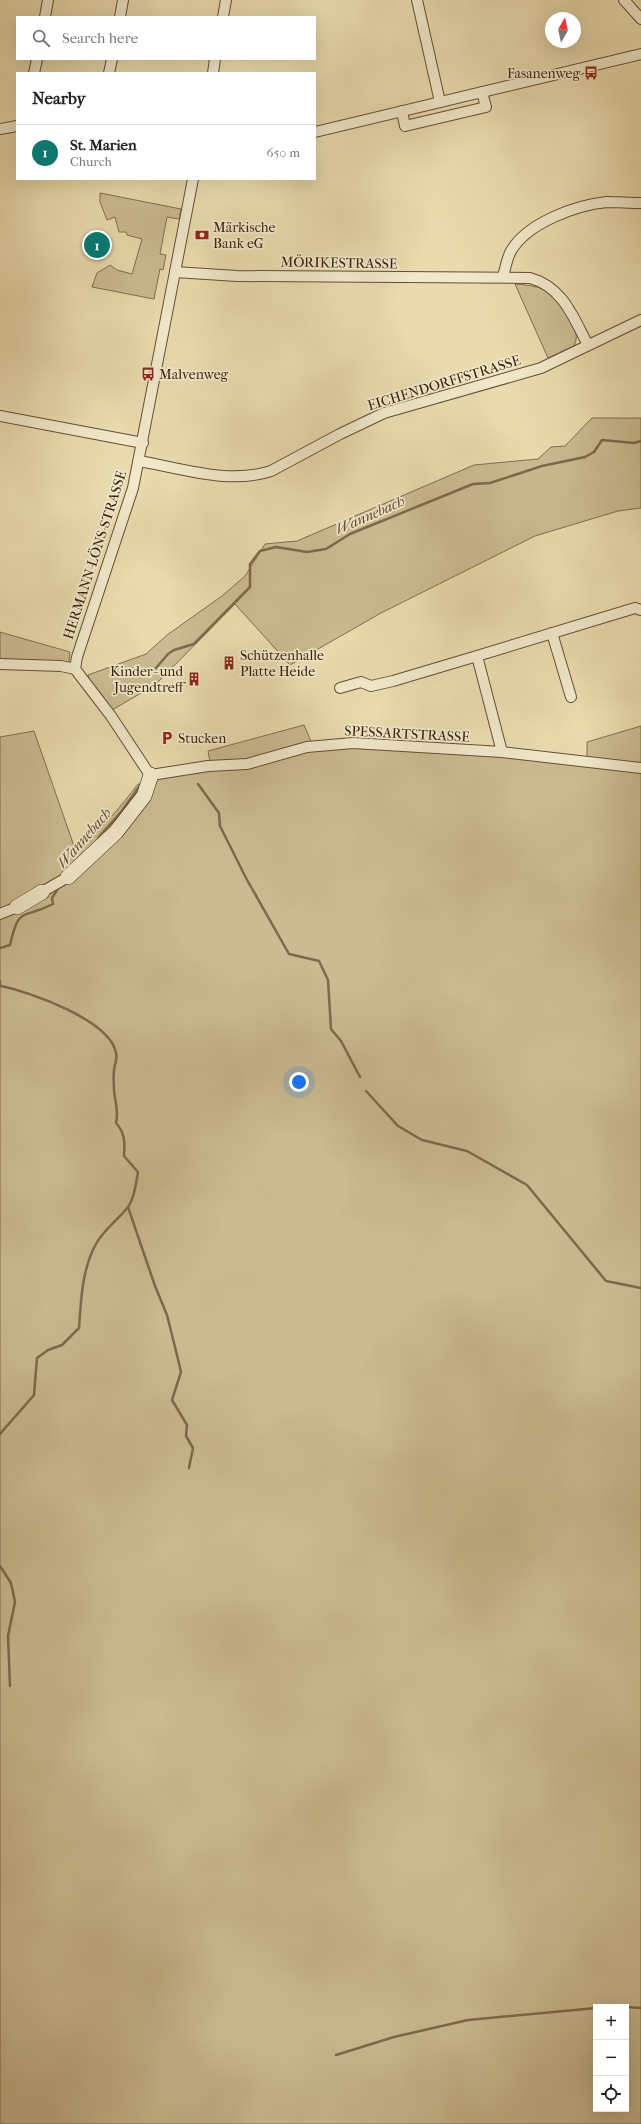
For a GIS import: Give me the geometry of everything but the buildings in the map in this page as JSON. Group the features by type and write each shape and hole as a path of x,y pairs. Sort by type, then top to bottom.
{"street":[{"path":"45,16 48,0"},
{"path":"120,16 124,0"},
{"path":"223,16 226,0"},
{"path":"417,0 440,102"},
{"path":"624,0 641,19"},
{"path":"316,132 641,54"},
{"path":"34,72 37,60"},
{"path":"109,72 112,60"},
{"path":"213,72 215,60"},
{"path":"402,111 405,126 486,107 482,92"},
{"path":"0,129 16,126"},
{"name":"HERMANN-LÖNS-STRASSE","path":"75,669 77,657 130,500 143,443 193,180"},
{"path":"503,277 510,251 523,235 544,222 578,208 607,202 641,203"},
{"name":"MÖRIKESTRASSE","path":"175,272 237,276 530,278 541,281 551,287 566,303 588,345"},
{"name":"EICHENDORFFSTRASSE","path":"139,461 222,476 246,477 260,475 271,471 340,434 384,414 541,368 641,320"},
{"path":"0,416 143,443"},
{"path":"340,688 361,682 371,686 477,656 635,608 641,610"},
{"path":"552,633 572,697"},
{"path":"477,656 502,752"},
{"path":"0,664 61,666 75,669 112,716 151,775 144,796 116,832 68,877 17,907 0,914"},
{"name":"SPESSARTSTRASSE","path":"151,775 208,766 247,764 307,747 353,743 502,752 641,768"}],"shaded area":[{"path":"100,193 181,209 179,219 167,217 160,254 166,255 163,270 160,269 154,299 92,287 97,273 110,265 117,270 132,274 142,239 127,235 126,232 119,232 115,217 107,220 100,202"},
{"path":"515,284 543,289 559,299 575,329 576,339 574,346 548,358"},
{"path":"592,418 641,418 641,508 618,511 535,536 381,613 290,665 235,604 155,685 112,710 91,684 88,675 146,654 167,635 222,596 245,576 265,544 297,541 474,465 538,459 551,447 565,446"},
{"path":"0,632 70,652 69,662 0,659"},
{"path":"304,725 313,746 353,743 587,761 587,742 641,726 641,2124 0,2124 0,737 34,731 74,846 84,841 101,827 138,784 141,784 151,775 211,768 208,751"}],"waterway":[{"name":"Wannebach","path":"156,668 168,654 174,650 194,644 250,587 250,564 260,551 276,547 307,552 326,549 350,534 473,484 490,483 542,466 585,457 594,452 602,440 634,443 641,441"},
{"name":"Wannebach","path":"98,838 121,812 141,784"},
{"path":"198,784 219,813 220,826 246,878 289,954 319,961 328,980 331,1029 341,1041 360,1077"},
{"name":"Wannebach","path":"0,948 10,945 13,932 19,919 28,913 43,909 53,904 52,898 59,887"},
{"name":"Wannebach","path":"0,981 0,986"},
{"path":"0,1434 34,1395 37,1358 48,1350 62,1345 79,1328 83,1285 91,1254 99,1239 128,1207 135,1190 138,1172 124,1156 124,1138 116,1123 117,1110 114,1090 116,1053 111,1041 100,1029 67,1009 30,994 1,986"},
{"path":"366,1091 398,1126 422,1140 467,1151 527,1185 606,1281 641,1288"},
{"path":"128,1207 155,1286 167,1315 181,1372 172,1400 187,1425 186,1436 193,1448 189,1468"},
{"path":"0,1566 11,1583 15,1602 8,1636 10,1686"},
{"path":"629,2007 641,2008"},
{"path":"336,2055 394,2037 468,2020 593,2008"}],"place":[{"name":"Fasanenweg","path":"591,73"},
{"name":"Märkische Bank eG","path":"202,235"},
{"name":"St. Marien","path":"97,245"},
{"name":"Malvenweg","path":"148,374"},
{"name":"Schützenhalle Platte Heide","path":"229,663"},
{"name":"Kinder- und Jugendtreff","path":"194,679"},
{"name":"Stucken","path":"167,738"}]}
